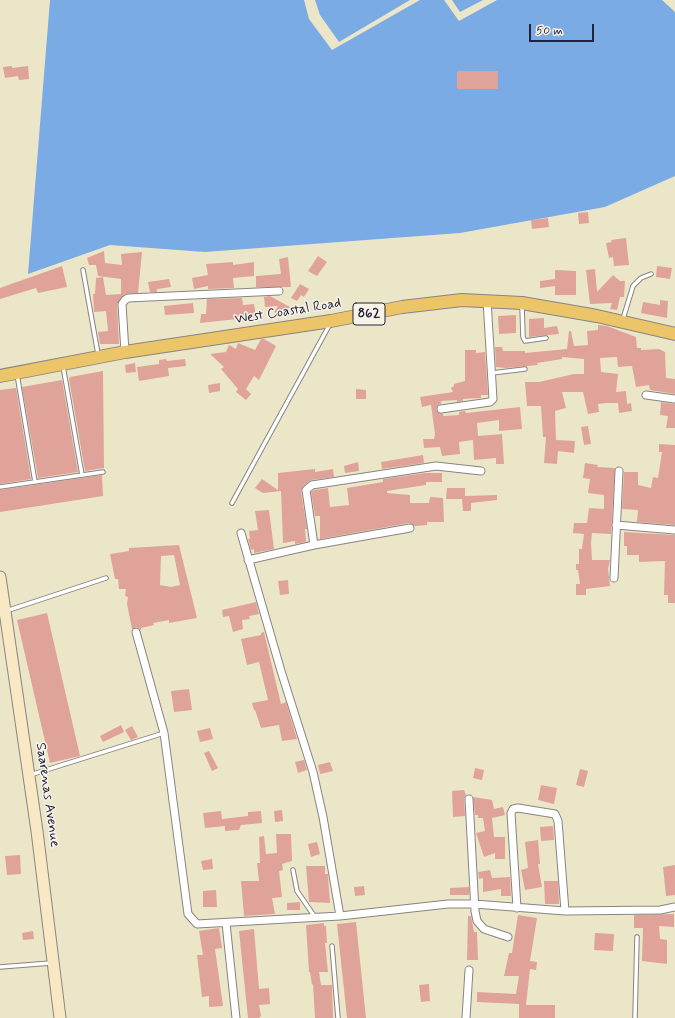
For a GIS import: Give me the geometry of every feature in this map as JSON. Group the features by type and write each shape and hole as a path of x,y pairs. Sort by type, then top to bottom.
{"main road":[{"name":"West Coastal Road","path":"0,376 125,352 331,321 443,301 487,300 522,303 623,321 675,334"},
{"name":"Saarenas Avenue","path":"0,577 6,611 4,623 29,775 60,1018"}],"street":[{"path":"125,352 122,304 124,300 128,298 279,292"},
{"path":"441,409 490,402 493,399 487,300"},
{"path":"646,395 675,399"},
{"path":"314,545 306,490 312,485 436,466 480,471"},
{"path":"614,578 619,472"},
{"path":"616,525 675,530"},
{"path":"248,560 314,545 410,528"},
{"path":"241,533 313,772 323,817 340,916"},
{"path":"136,632 164,733 188,914 197,924 340,916 448,904 474,904 565,911 660,910 675,907"},
{"path":"469,799 474,904 477,921 484,929 508,937"},
{"path":"517,908 511,813 513,809 518,808 554,814 558,821 565,911"},
{"path":"226,923 236,1018"},
{"path":"466,1018 469,970"}],"lane":[{"path":"83,270 99,357"},
{"path":"623,321 633,286 641,278 651,274"},
{"path":"522,303 523,337 525,341 546,338"},
{"path":"232,503 331,321"},
{"path":"63,364 82,475"},
{"path":"492,373 525,369"},
{"path":"17,373 35,482"},
{"path":"0,487 103,472"},
{"path":"6,611 106,578"},
{"path":"29,775 164,733"},
{"path":"292,870 297,891 315,917"},
{"path":"635,1018 637,937"},
{"path":"332,946 338,1018"},
{"path":"0,967 54,962"}],"water":[{"path":"50,0 304,0 309,19 332,50 420,0 444,0 459,21 497,0 662,0 675,12 675,176 605,207 460,233 205,252 110,245 28,274"},
{"path":"315,0 410,0 339,42 320,15"},
{"path":"452,0 483,0 460,12"}],"building":[{"path":"12,66 12,68 28,66 29,79 19,80 18,76 5,78 3,67"},
{"path":"457,71 498,71 498,89 457,89"},
{"path":"588,212 589,223 579,224 578,213"},
{"path":"548,218 549,227 532,229 531,220"},
{"path":"626,238 629,265 614,266 613,257 609,258 606,243 612,242 611,240"},
{"path":"104,251 105,263 122,265 121,254 142,252 138,293 125,294 117,304 119,344 100,344 98,332 108,331 106,311 94,312 93,294 95,294 96,278 103,277 106,295 121,294 121,279 98,276 96,265 89,265 87,258"},
{"path":"318,256 327,262 317,276 308,271"},
{"path":"288,257 291,287 256,287 256,276 281,274 279,259"},
{"path":"233,262 233,265 254,262 254,276 233,278 234,288 208,289 208,286 194,289 192,278 208,275 206,264"},
{"path":"62,266 67,287 38,293 36,288 0,299 0,288"},
{"path":"657,266 672,268 670,279 656,277"},
{"path":"595,269 597,292 613,275 620,281 625,281 624,297 620,297 617,310 610,309 612,303 590,304 586,270"},
{"path":"555,270 576,271 576,295 555,295 555,286 540,288 540,281 555,279"},
{"path":"169,279 171,287 157,289 157,292 150,292 148,282"},
{"path":"300,284 309,289 304,297 301,295 297,301 291,298"},
{"path":"270,296 290,307 285,317 274,312 278,306 265,307 264,297"},
{"path":"242,298 243,305 254,304 256,317 200,323 201,314 206,314 207,299"},
{"path":"660,300 668,301 667,318 641,313 643,302 660,305"},
{"path":"193,303 194,313 165,315 164,306"},
{"path":"516,315 516,333 499,334 498,316"},
{"path":"544,318 544,328 557,326 559,334 529,337 529,319"},
{"path":"598,325 607,326 636,337 637,348 641,348 641,350 659,349 665,352 666,378 675,379 675,394 650,390 649,385 636,387 632,366 618,367 617,357 600,358 601,372 618,374 616,392 626,391 627,404 631,403 632,411 619,413 618,403 606,403 598,404 599,412 588,414 583,392 562,392 566,408 555,411 556,440 575,441 574,453 558,451 557,464 544,463 546,437 543,437 541,406 527,406 525,382 539,382 574,374 584,374 584,359 562,357 562,359 537,363 538,365 506,368 496,367 495,347 502,347 503,351 525,351 525,353 567,349 569,331 571,331 574,346 588,345 587,331 598,330"},
{"path":"261,339 264,339 276,346 259,380 254,376 246,389 251,394 246,400 236,392 238,389 221,369 224,367 210,354 226,352 229,345 236,349 238,343 255,350"},
{"path":"465,350 476,350 476,353 485,352 488,395 481,395 481,398 463,399 463,401 457,402 457,400 441,401 441,404 438,405 436,410 443,414 443,416 459,415 459,412 465,411 466,413 520,407 522,429 499,431 499,420 477,423 478,436 502,434 504,464 496,464 496,458 474,460 473,440 459,442 460,454 442,456 440,447 424,448 423,439 434,439 435,434 431,405 422,407 420,397 453,392 451,388 454,384 465,381"},
{"path":"166,359 167,361 185,359 186,366 168,368 169,376 139,381 137,367 159,364 159,360"},
{"path":"135,363 136,372 126,373 125,365"},
{"path":"103,371 104,468 85,471 69,379 70,377"},
{"path":"62,380 78,472 38,478 22,387"},
{"path":"220,383 220,391 209,393 208,385"},
{"path":"16,388 31,479 0,484 0,390"},
{"path":"356,389 366,390 366,399 356,399"},
{"path":"661,402 675,404 675,428 666,428 668,416 660,415"},
{"path":"588,426 591,444 584,445 581,427"},
{"path":"659,444 675,445 675,525 637,522 638,510 622,509 624,472 638,472 638,485 651,488 653,477 658,478 662,452 659,452"},
{"path":"423,455 424,463 382,469 381,462"},
{"path":"358,462 359,471 345,473 344,466"},
{"path":"585,463 598,465 597,467 615,468 611,534 592,533 591,543 592,560 610,560 608,569 610,586 586,589 586,595 576,595 576,584 580,584 576,564 579,564 579,549 582,549 584,534 573,533 574,523 587,523 589,508 604,509 604,495 588,493 590,479 583,478"},
{"path":"315,469 315,472 333,469 334,477 311,480 303,486 301,491 307,529 305,529 306,542 295,544 295,541 283,543 281,491 263,493 255,488 262,479 278,490 278,473"},
{"path":"425,473 442,473 442,482 426,482 426,485 387,491 387,493 410,495 410,503 429,503 430,497 443,498 444,522 427,522 427,525 415,526 409,523 320,539 320,516 315,516 311,492 314,490 328,488 330,507 349,505 347,488 383,482 383,479"},
{"path":"102,475 103,496 0,512 0,490"},
{"path":"447,488 465,488 465,496 497,495 497,500 471,503 471,511 463,511 462,499 446,499"},
{"path":"269,510 274,549 254,553 254,549 251,550 248,539 250,539 249,531 258,530 255,511"},
{"path":"624,532 675,535 675,603 668,603 668,595 664,595 665,561 639,562 639,555 627,555 627,546 624,546"},
{"path":"179,545 197,618 169,623 169,620 153,623 154,625 141,628 141,630 137,627 132,629 127,604 128,597 125,596 126,589 119,589 118,579 115,579 110,554 129,551 129,548","holes":["174,555 180,585 171,587 160,585 161,556"]},
{"path":"288,580 289,594 280,595 278,581"},
{"path":"256,602 259,614 249,616 250,619 242,620 243,629 233,632 229,616 223,617 222,610"},
{"path":"47,613 80,756 50,763 17,620"},
{"path":"264,632 281,704 286,702 297,739 282,741 279,725 261,728 254,710 252,703 268,700 259,662 247,665 241,639 261,635 261,633"},
{"path":"189,689 192,710 174,712 171,691"},
{"path":"121,725 124,732 103,742 100,736"},
{"path":"132,726 138,737 131,740 125,730"},
{"path":"210,728 213,739 200,742 197,731"},
{"path":"209,751 218,768 212,771 204,753"},
{"path":"304,760 307,770 298,773 295,762"},
{"path":"330,762 333,771 320,774 318,765"},
{"path":"475,768 484,770 482,780 473,778"},
{"path":"580,769 588,771 584,787 576,785"},
{"path":"541,785 557,788 554,804 538,800"},
{"path":"464,790 466,795 464,799 465,816 453,817 452,791"},
{"path":"473,797 492,800 494,809 503,807 505,815 492,818 494,837 505,837 505,859 495,859 495,853 484,857 476,833 485,831 483,818 478,818 478,815 475,815"},
{"path":"282,810 283,821 275,822 274,811"},
{"path":"221,811 222,819 248,816 248,812 261,811 262,823 241,825 239,830 225,831 225,826 205,828 203,813"},
{"path":"553,826 554,840 541,841 540,827"},
{"path":"276,834 291,834 292,861 282,864 283,870 279,871 282,897 272,898 275,914 244,916 241,881 259,881 257,863 260,863 259,837 264,836 266,854 277,853"},
{"path":"538,840 540,864 538,864 542,887 525,890 521,870 528,868 525,842"},
{"path":"317,842 320,854 311,857 308,844"},
{"path":"20,855 21,874 7,875 5,856"},
{"path":"212,859 213,869 203,870 201,861"},
{"path":"675,865 675,895 666,896 663,867"},
{"path":"306,866 325,866 325,874 328,874 330,903 309,902"},
{"path":"490,870 492,878 510,877 511,896 501,896 501,889 483,892 483,878 479,879 478,872"},
{"path":"544,881 558,881 559,904 545,904"},
{"path":"364,886 365,895 355,896 354,887"},
{"path":"469,887 469,895 450,895 450,888"},
{"path":"216,890 217,907 203,907 203,891"},
{"path":"300,902 300,910 287,910 287,903"},
{"path":"674,914 674,927 659,926 660,939 667,940 667,964 642,961 643,928 634,928 634,915"},
{"path":"518,915 537,918 530,961 537,962 536,970 530,969 526,1005 555,1005 555,1018 519,1018 519,1004 477,1002 477,992 516,994 519,976 504,976 509,953 512,953"},
{"path":"468,916 471,916 474,932 477,932 478,960 467,960"},
{"path":"356,922 366,1018 347,1018 337,924"},
{"path":"324,923 324,926 326,926 327,943 325,943 328,972 319,972 321,985 332,985 333,1018 315,1018 313,984 312,985 309,972 306,925"},
{"path":"219,928 222,948 215,949 223,1006 209,1007 209,996 202,997 197,955 203,955 199,931"},
{"path":"254,929 259,989 269,988 270,1004 259,1005 261,1016 259,1018 248,1018 239,931"},
{"path":"33,931 34,939 23,940 22,933"},
{"path":"595,933 614,934 613,951 594,950"},
{"path":"429,984 430,1001 421,1002 419,985"}]}
